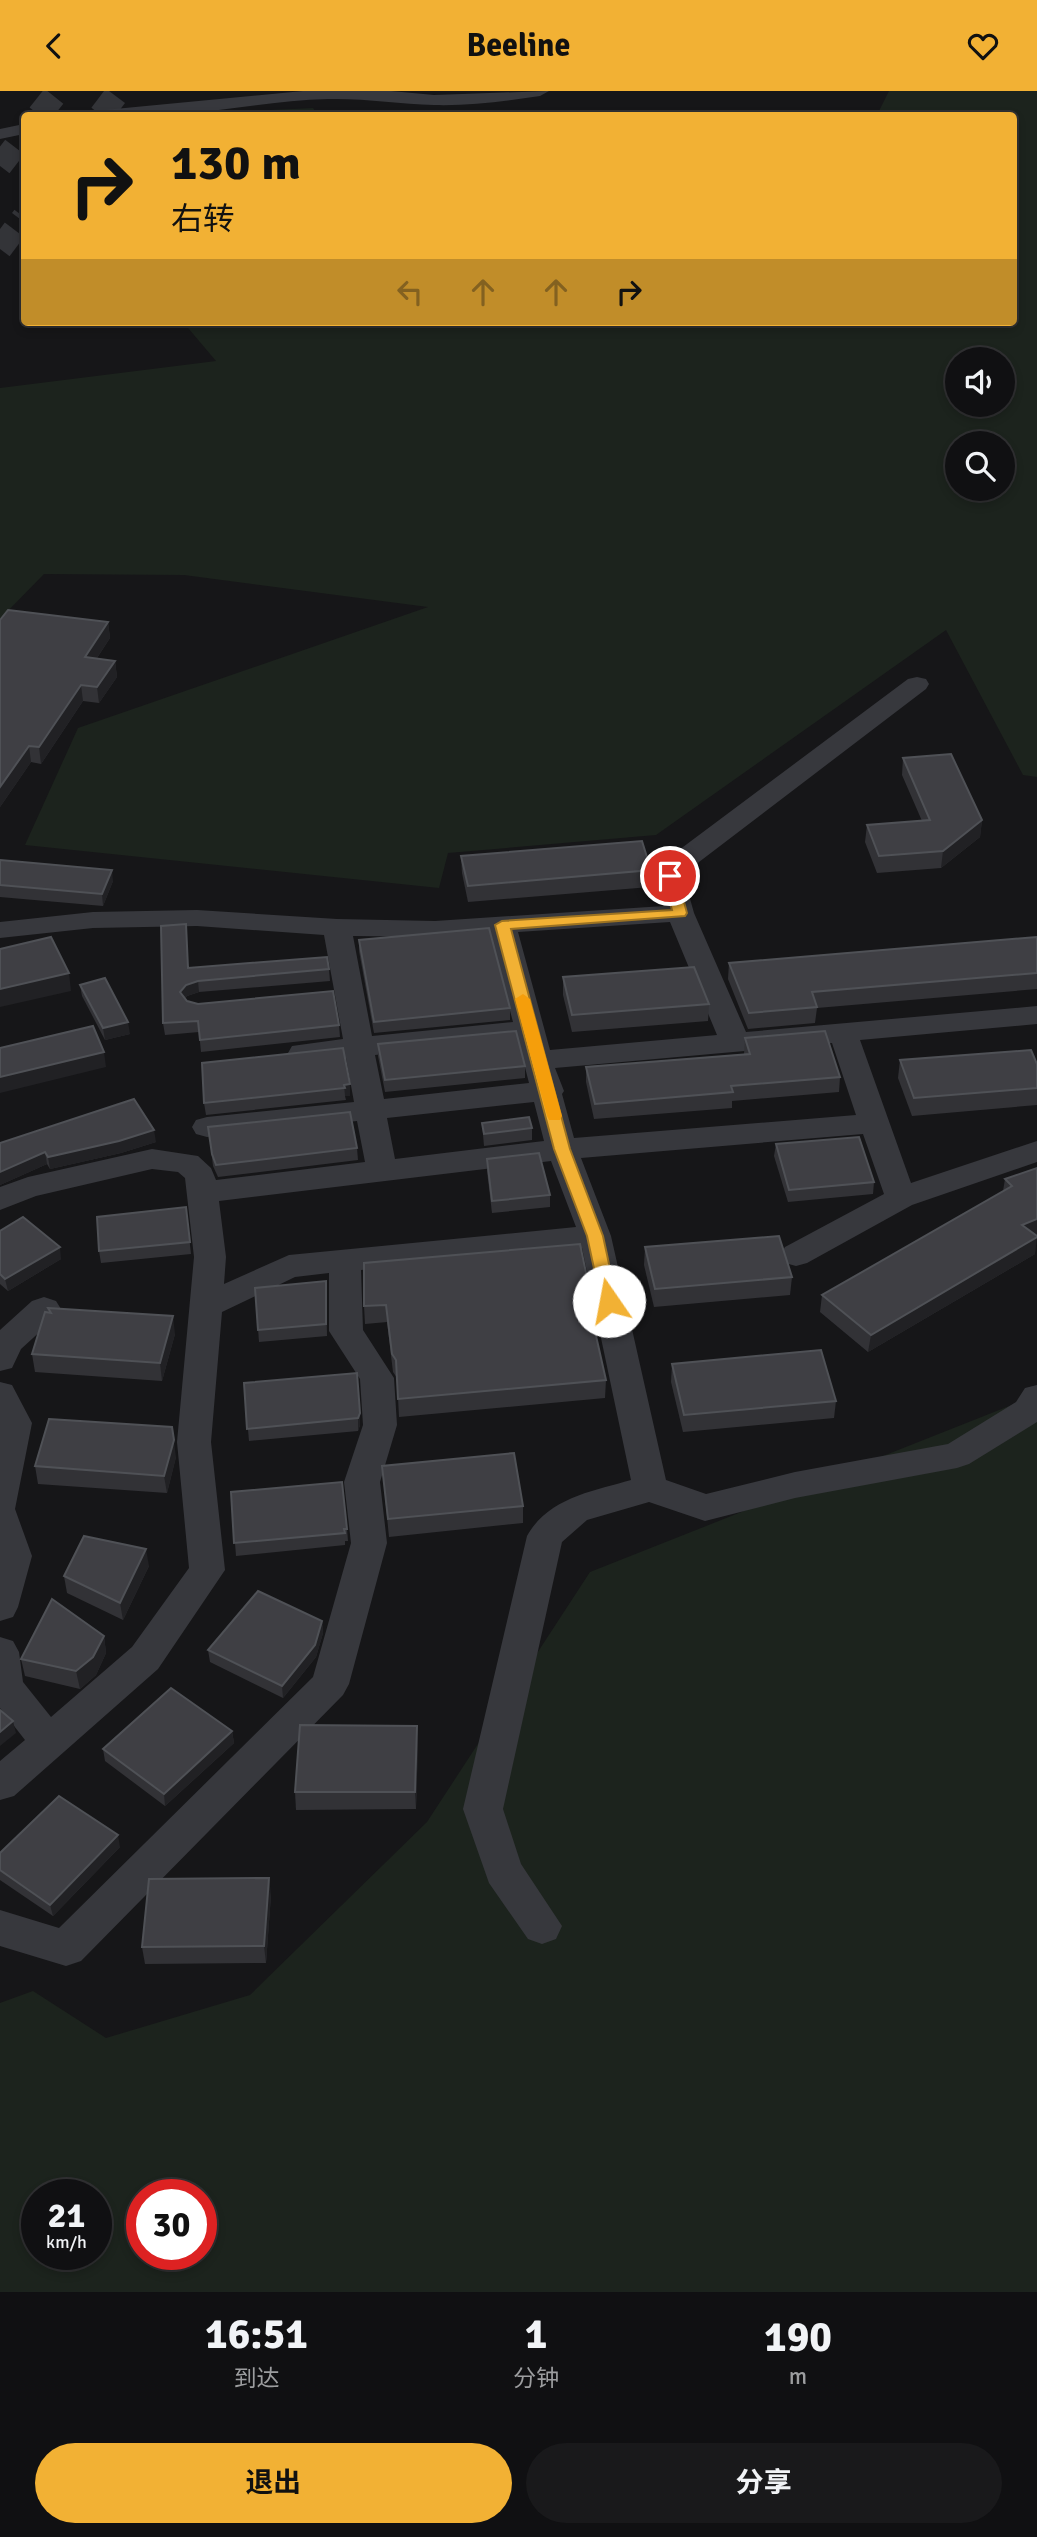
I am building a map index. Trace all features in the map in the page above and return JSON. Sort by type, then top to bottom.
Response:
[{"type":"street","points":[[136,112],[326,94],[366,94],[434,100],[480,99],[540,91]]},
{"type":"street","points":[[0,134],[21,130]]},
{"type":"street","points":[[735,1042],[680,913],[670,876],[689,856],[917,684]]},
{"type":"street","points":[[0,930],[93,921],[197,918],[337,927],[435,929],[680,913]]},
{"type":"street","points":[[502,925],[562,1149],[595,1236],[650,1488]]},
{"type":"street","points":[[337,927],[335,991],[359,1047],[382,1172]]},
{"type":"street","points":[[540,1060],[1037,1015]]},
{"type":"street","points":[[280,1055],[531,1029]]},
{"type":"street","points":[[843,1033],[901,1198]]},
{"type":"street","points":[[207,1127],[548,1091]]},
{"type":"street","points":[[202,1192],[562,1149],[875,1123]]},
{"type":"street","points":[[796,1255],[901,1198],[1037,1151]]},
{"type":"street","points":[[0,1199],[27,1187],[152,1159],[187,1163],[200,1175],[210,1257],[194,1442],[207,1570],[145,1658],[0,1784]]},
{"type":"street","points":[[206,1305],[289,1266],[595,1236]]},
{"type":"street","points":[[0,1928],[66,1948],[330,1684],[369,1543],[362,1482],[380,1425],[377,1378],[346,1331],[345,1261]]},
{"type":"street","points":[[0,1359],[7,1343],[44,1309]]},
{"type":"street","points":[[0,1394],[15,1423],[0,1505]]},
{"type":"street","points":[[542,1926],[503,1871],[483,1809],[545,1536],[575,1510],[650,1488],[705,1508],[795,1485],[957,1455],[1028,1411],[1037,1397]]},
{"type":"street","points":[[0,1514],[14,1556],[0,1607]]},
{"type":"street","points":[[0,1652],[5,1687],[49,1742]]},
{"type":"shaded area","points":[[889,91],[1037,91],[1037,777],[1023,775],[946,630],[656,835],[448,853],[439,888],[25,845],[78,728],[428,607],[184,575],[44,574],[0,619],[0,388],[216,361],[186,326],[1017,326],[1017,112],[878,112]]},
{"type":"shaded area","points":[[313,108],[316,112],[231,112]]},
{"type":"shaded area","points":[[1037,1395],[1037,2292],[0,2292],[0,2003],[33,1991],[106,2038],[250,1995],[427,1822],[590,1572]]},
{"type":"building","points":[[8,610],[108,622],[85,657],[115,661],[97,687],[81,685],[39,747],[29,746],[0,787],[0,620]]},
{"type":"building","points":[[951,754],[982,820],[943,851],[879,856],[867,825],[930,820],[903,758]]},
{"type":"building","points":[[642,841],[651,870],[468,886],[461,856]]},
{"type":"building","points":[[0,860],[112,870],[102,894],[0,885]]},
{"type":"building","points":[[186,924],[188,968],[327,957],[329,969],[198,981],[186,985],[180,992],[187,1001],[198,1004],[333,991],[339,1025],[200,1040],[198,1021],[163,1023],[161,926]]},
{"type":"building","points":[[489,928],[510,1008],[374,1022],[359,940]]},
{"type":"building","points":[[51,937],[69,973],[0,989],[0,949]]},
{"type":"building","points":[[1037,937],[1037,973],[812,992],[817,1007],[749,1013],[729,963]]},
{"type":"building","points":[[694,967],[709,1004],[572,1015],[563,977]]},
{"type":"building","points":[[105,978],[128,1022],[103,1028],[80,985]]},
{"type":"building","points":[[93,1026],[104,1052],[0,1077],[0,1048]]},
{"type":"building","points":[[516,1031],[525,1066],[385,1080],[378,1044]]},
{"type":"building","points":[[825,1031],[840,1077],[731,1086],[733,1092],[595,1104],[586,1067],[750,1054],[745,1038]]},
{"type":"building","points":[[343,1048],[350,1084],[344,1085],[345,1088],[204,1103],[202,1063]]},
{"type":"building","points":[[1031,1050],[1037,1064],[1037,1088],[914,1098],[900,1060]]},
{"type":"building","points":[[134,1099],[154,1130],[48,1157],[45,1152],[0,1172],[0,1143]]},
{"type":"building","points":[[350,1112],[357,1148],[216,1165],[212,1154],[208,1127]]},
{"type":"building","points":[[529,1117],[532,1128],[484,1134],[482,1123]]},
{"type":"building","points":[[859,1137],[874,1182],[789,1190],[776,1144]]},
{"type":"building","points":[[539,1153],[550,1195],[492,1201],[487,1159]]},
{"type":"building","points":[[1037,1168],[1037,1219],[1022,1225],[1037,1237],[871,1335],[822,1295],[1012,1186],[1005,1179]]},
{"type":"building","points":[[186,1207],[190,1242],[99,1251],[97,1217]]},
{"type":"building","points":[[23,1217],[60,1247],[5,1279],[0,1274],[0,1231]]},
{"type":"building","points":[[779,1236],[792,1277],[655,1289],[645,1247]]},
{"type":"building","points":[[580,1244],[589,1287],[585,1287],[606,1380],[398,1399],[396,1360],[392,1354],[386,1305],[364,1306],[364,1263]]},
{"type":"building","points":[[326,1281],[326,1324],[258,1330],[255,1288]]},
{"type":"building","points":[[48,1308],[173,1316],[160,1363],[32,1354],[45,1312],[51,1313]]},
{"type":"building","points":[[821,1350],[836,1401],[684,1415],[672,1364]]},
{"type":"building","points":[[357,1373],[360,1413],[358,1418],[247,1429],[244,1383]]},
{"type":"building","points":[[49,1419],[172,1427],[174,1440],[164,1476],[35,1466]]},
{"type":"building","points":[[514,1453],[523,1506],[388,1519],[382,1466]]},
{"type":"building","points":[[342,1482],[347,1529],[344,1529],[345,1533],[234,1543],[231,1492]]},
{"type":"building","points":[[84,1536],[146,1549],[120,1603],[64,1576]]},
{"type":"building","points":[[258,1591],[322,1621],[315,1645],[282,1686],[208,1650]]},
{"type":"building","points":[[52,1599],[104,1636],[93,1657],[76,1671],[21,1659]]},
{"type":"building","points":[[171,1688],[232,1731],[164,1794],[103,1749]]},
{"type":"building","points":[[0,1710],[13,1721],[0,1732]]},
{"type":"building","points":[[300,1725],[417,1726],[415,1792],[295,1792]]},
{"type":"building","points":[[59,1796],[118,1835],[50,1905],[0,1870],[0,1853]]},
{"type":"building","points":[[269,1878],[264,1946],[142,1947],[149,1879]]},
{"type":"tunnel","points":[[41,112],[58,91]]},
{"type":"tunnel","points":[[103,112],[119,91]]},
{"type":"tunnel","points":[[0,166],[21,139]]},
{"type":"tunnel","points":[[0,249],[21,221]]},
{"type":"slow traffic","points":[[523,999],[554,1116]]},
{"type":"route","points":[[609,1301],[595,1236],[562,1149],[502,925],[680,913],[670,876]]}]
